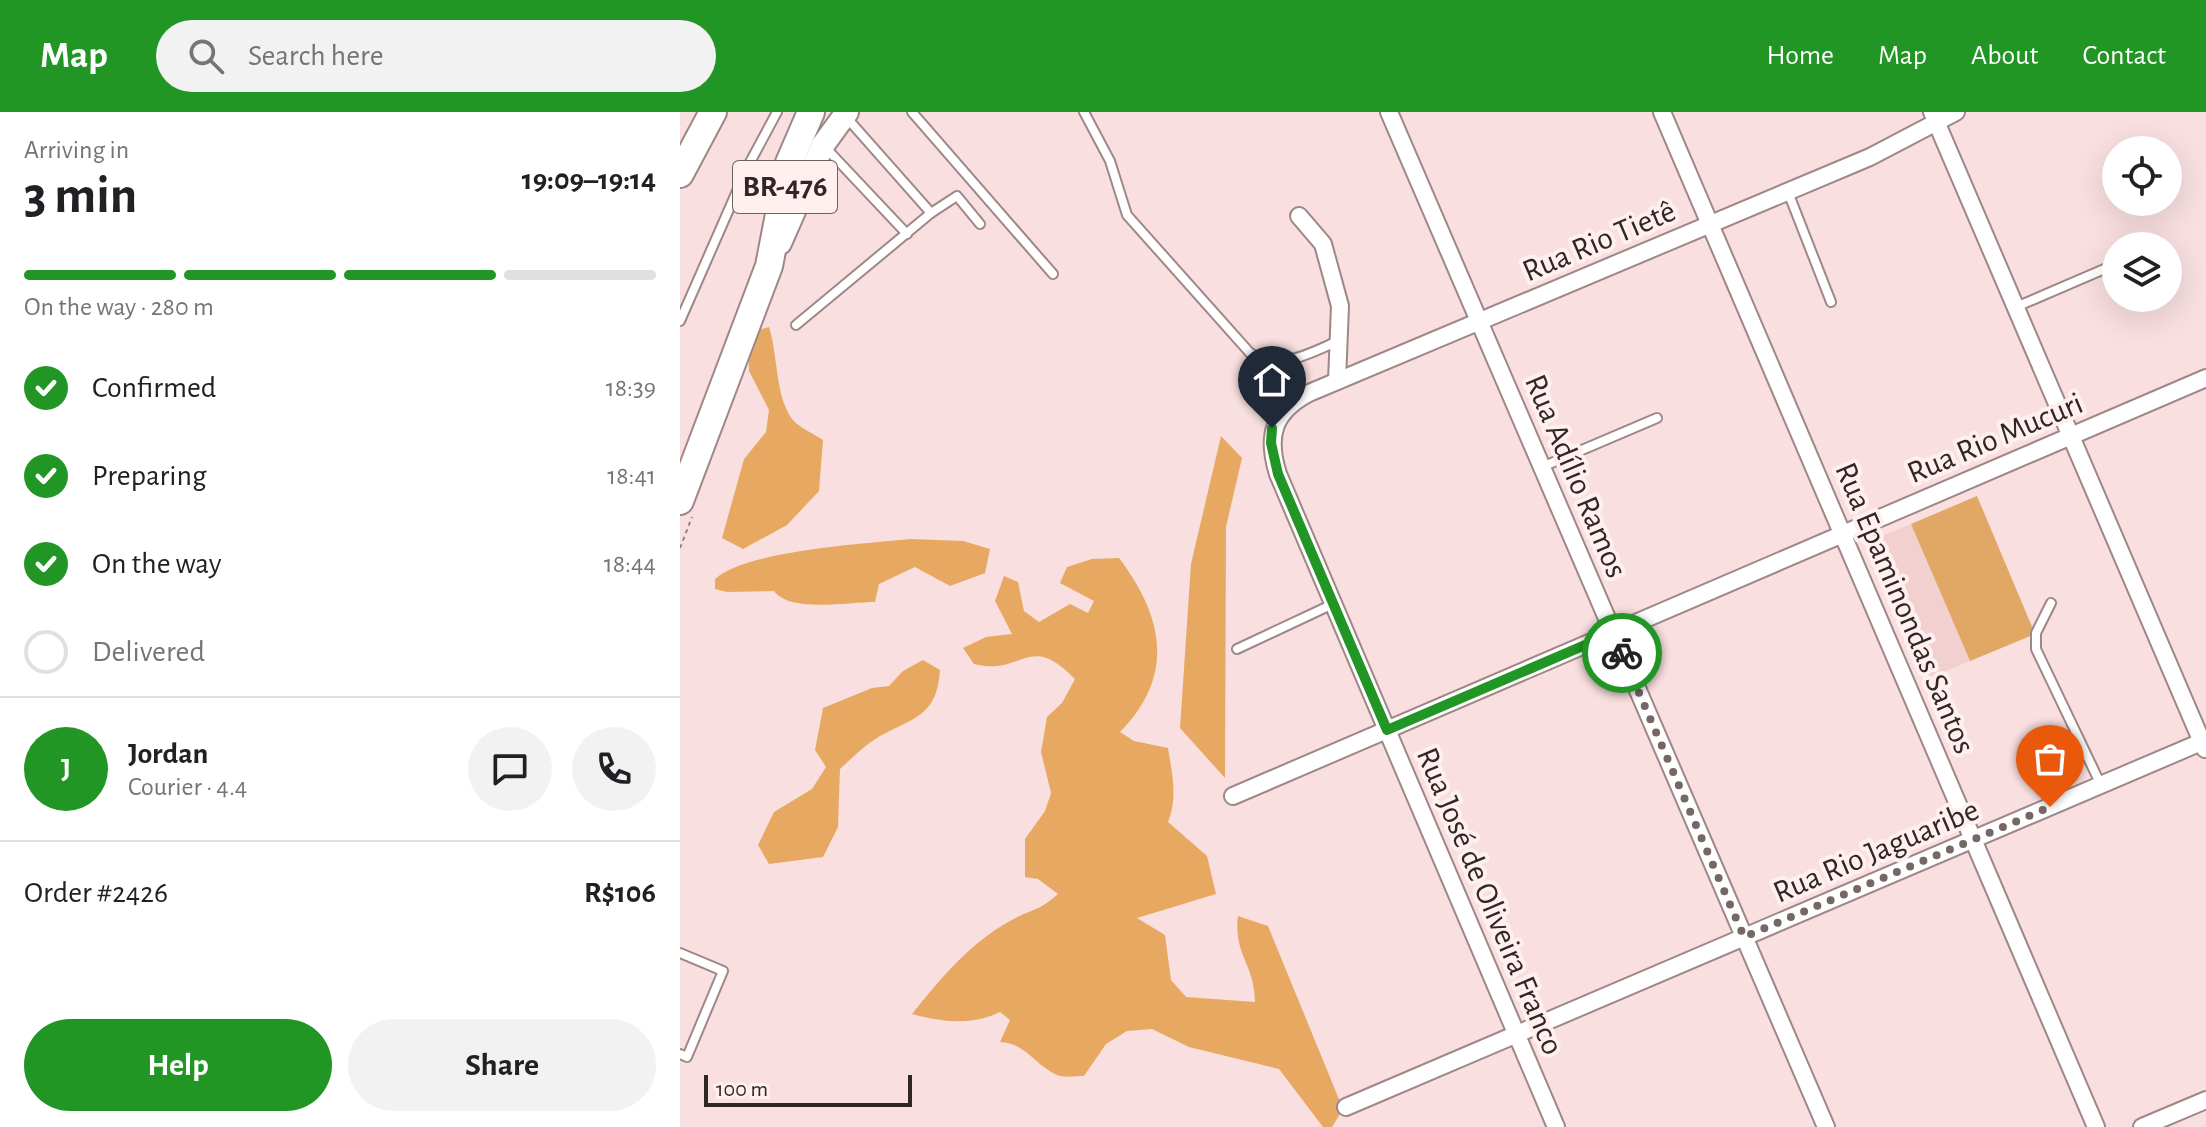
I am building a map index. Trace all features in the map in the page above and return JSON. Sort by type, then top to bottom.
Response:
[{"type":"highway","name":"BR-476","points":[[680,174],[713,112]]},
{"type":"highway","name":"BR-476","points":[[680,501],[769,266],[789,163],[811,112]]},
{"type":"main road","points":[[769,266],[823,145],[846,114]]},
{"type":"street","name":"Rua Adílio Ramos","points":[[1389,112],[1826,1127]]},
{"type":"street","name":"Rua Epaminondas Santos","points":[[1662,112],[2096,1127]]},
{"type":"street","name":"Rua Rio Tietê","points":[[1272,428],[1278,415],[1296,399],[1870,157],[1934,116],[1956,112]]},
{"type":"street","points":[[1934,116],[2205,744]]},
{"type":"street","points":[[1299,216],[1323,244],[1340,306],[1337,381]]},
{"type":"street","name":"Rua Rio Mucuri","points":[[1233,796],[2206,378]]},
{"type":"street","name":"Rua José de Oliveira Franco","points":[[1272,428],[1271,443],[1278,474],[1556,1127]]},
{"type":"street","name":"Rua Rio Jaguaribe","points":[[1346,1107],[1973,839],[2205,744]]},
{"type":"street","points":[[2142,1127],[2206,1100]]},
{"type":"lane","points":[[680,321],[748,166],[777,112]]},
{"type":"lane","points":[[912,112],[1053,274]]},
{"type":"lane","points":[[1084,112],[1110,161],[1127,215],[1250,353],[1265,362],[1290,361],[1339,341]]},
{"type":"lane","points":[[846,114],[931,213]]},
{"type":"lane","points":[[823,145],[907,234]]},
{"type":"lane","points":[[1787,192],[1831,302]]},
{"type":"lane","points":[[796,325],[931,213],[957,196],[980,224]]},
{"type":"lane","points":[[2016,307],[2102,270]]},
{"type":"lane","points":[[1542,467],[1657,418]]},
{"type":"lane","points":[[2051,603],[2036,633],[2036,649],[2101,785]]},
{"type":"lane","points":[[1237,649],[1334,604]]},
{"type":"lane","points":[[680,953],[723,971],[687,1057],[680,1054]]},
{"type":"shaded area","points":[[769,327],[786,409],[802,428],[823,440],[819,491],[787,525],[743,549],[722,538],[744,459],[766,432],[769,410],[749,371],[748,333]]},
{"type":"shaded area","points":[[1221,436],[1242,458],[1226,527],[1225,778],[1180,728],[1191,564]]},
{"type":"shaded area","points":[[1977,496],[2035,634],[1970,661],[1911,524]]},
{"type":"shaded area","points":[[1911,524],[1970,661],[1929,678],[1869,541]]},
{"type":"shaded area","points":[[910,539],[963,541],[990,549],[985,573],[950,586],[915,567],[879,584],[875,602],[806,604],[782,598],[774,591],[727,592],[715,589],[715,579],[753,561],[808,550]]},
{"type":"shaded area","points":[[1119,558],[1146,602],[1157,645],[1156,667],[1150,689],[1138,711],[1120,732],[1134,741],[1168,748],[1173,795],[1168,822],[1207,856],[1216,894],[1137,918],[1165,935],[1171,980],[1186,997],[1255,1002],[1252,978],[1239,940],[1238,916],[1268,926],[1343,1109],[1332,1127],[1323,1127],[1279,1069],[1189,1047],[1152,1029],[1127,1031],[1106,1044],[1084,1076],[1063,1076],[1049,1071],[1017,1046],[1000,1042],[1010,1020],[1000,1012],[978,1019],[956,1021],[912,1014],[945,975],[982,940],[1058,894],[1038,879],[1025,877],[1025,839],[1045,811],[1051,793],[1041,752],[1047,717],[1062,703],[1075,679],[1046,658],[1035,656],[1004,665],[974,664],[963,648],[986,637],[1012,634],[995,601],[1004,576],[1018,582],[1024,611],[1039,622],[1070,604],[1088,613],[1094,601],[1060,583],[1067,567],[1092,559]]},
{"type":"shaded area","points":[[923,660],[940,670],[934,697],[922,713],[875,740],[840,769],[838,827],[823,857],[769,864],[758,845],[774,812],[812,789],[826,767],[815,750],[823,708],[872,688],[889,686],[903,671]]},
{"type":"way so far","points":[[1622,653],[1744,937],[2050,807]]},
{"type":"route","points":[[1272,428],[1271,443],[1278,474],[1387,730],[1613,633],[1622,653]]}]
